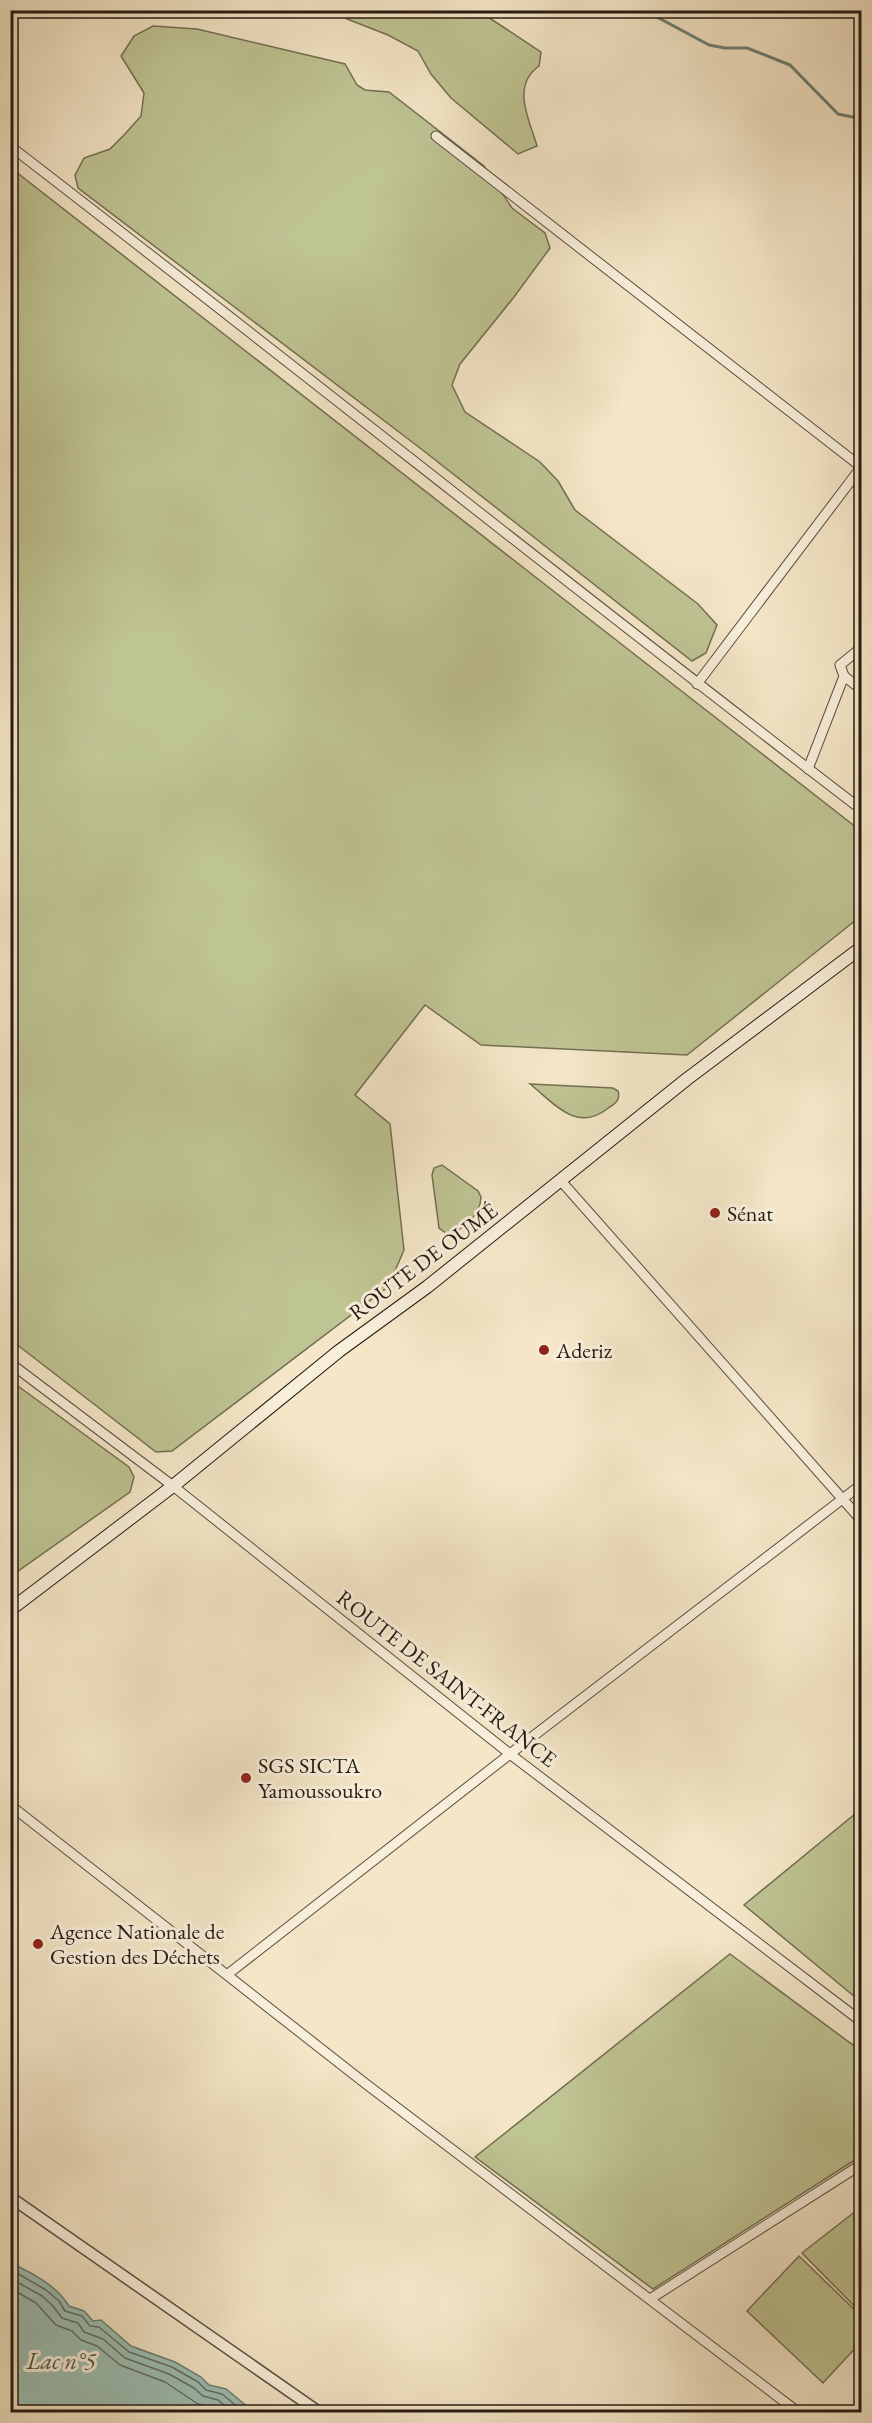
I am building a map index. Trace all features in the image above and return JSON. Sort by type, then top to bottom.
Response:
[{"type":"main road","name":"ROUTE DE OUMÉ","points":[[10,1610],[173,1486],[339,1351],[427,1287],[687,1079],[861,947]]},
{"type":"street","points":[[436,136],[861,466],[697,684]]},
{"type":"street","points":[[10,146],[861,810]]},
{"type":"street","points":[[861,646],[840,665],[844,676],[861,690]]},
{"type":"street","points":[[808,769],[844,676]]},
{"type":"street","points":[[561,1181],[861,1521]]},
{"type":"street","name":"ROUTE DE SAINT-FRANCE","points":[[10,1363],[173,1486],[510,1754],[861,2022]]},
{"type":"street","points":[[228,1974],[861,1484]]},
{"type":"street","points":[[10,1804],[366,2084],[798,2412]]},
{"type":"street","points":[[650,2299],[861,2164]]},
{"type":"street","points":[[10,2197],[319,2412]]},
{"type":"green space","points":[[347,11],[479,11],[541,52],[539,66],[526,83],[524,93],[524,103],[537,146],[518,154],[451,98],[431,74],[418,51],[388,35],[347,19]]},
{"type":"green space","points":[[153,26],[197,29],[345,64],[357,85],[365,90],[389,92],[484,166],[512,208],[545,233],[550,248],[460,364],[452,385],[465,412],[540,462],[558,481],[575,510],[698,604],[717,625],[706,653],[692,661],[420,448],[78,188],[75,175],[84,158],[110,149],[141,116],[144,93],[121,56],[134,36]]},
{"type":"green space","points":[[11,168],[861,831],[861,916],[687,1055],[481,1045],[425,1005],[355,1095],[390,1124],[404,1250],[388,1287],[172,1451],[156,1452],[11,1340]]},
{"type":"green space","points":[[530,1084],[613,1088],[618,1091],[619,1097],[614,1104],[596,1116],[575,1117],[557,1107]]},
{"type":"green space","points":[[442,1165],[478,1191],[481,1197],[478,1210],[470,1221],[447,1234],[439,1228],[432,1175],[434,1168]]},
{"type":"green space","points":[[11,1381],[129,1467],[134,1477],[130,1492],[11,1576]]},
{"type":"green space","points":[[861,1809],[861,2002],[744,1905]]},
{"type":"green space","points":[[730,1954],[861,2051],[861,2156],[653,2289],[475,2157]]},
{"type":"green space","points":[[861,2207],[861,2313],[802,2253]]},
{"type":"green space","points":[[799,2256],[861,2316],[861,2342],[823,2383],[747,2311]]},
{"type":"water","name":"Lac n°5","points":[[11,2263],[35,2275],[50,2286],[69,2306],[84,2311],[93,2321],[101,2320],[131,2346],[175,2362],[201,2377],[209,2385],[226,2389],[254,2412],[11,2412]]},
{"type":"waterway","points":[[644,10],[709,45],[747,48],[790,65],[838,114],[862,119]]},
{"type":"place","name":"Sénat","points":[[715,1213]]},
{"type":"place","name":"Aderiz","points":[[544,1350]]},
{"type":"place","name":"SGS SICTA Yamoussoukro","points":[[246,1778]]},
{"type":"place","name":"Agence Nationale de Gestion des Déchets","points":[[38,1944]]}]
